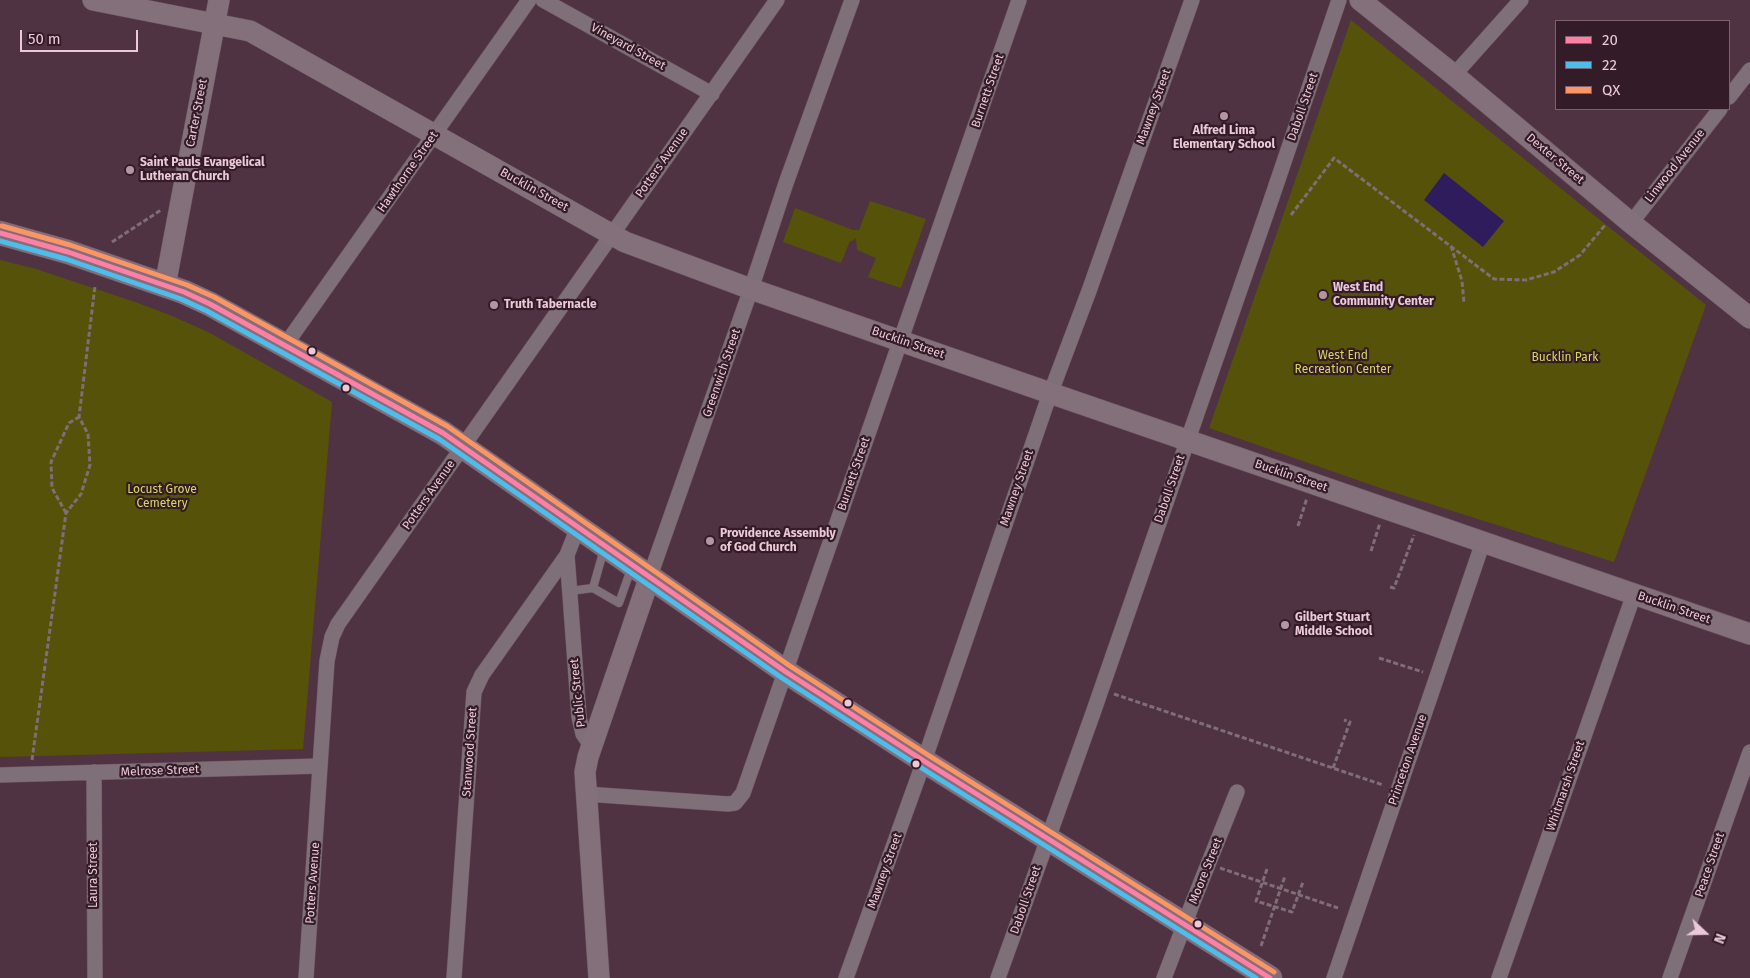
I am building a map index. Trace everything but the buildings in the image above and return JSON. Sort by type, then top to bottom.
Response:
[{"type":"main road","points":[[0,233],[68,252],[210,304],[286,344],[444,433],[786,672],[1047,839],[1270,978]]},
{"type":"street","name":"Bucklin Street","points":[[93,0],[242,29],[257,35],[625,242],[1050,393],[1750,634]]},
{"type":"street","name":"Carter Street","points":[[165,286],[219,0]]},
{"type":"street","name":"Hawthorne Street","points":[[286,344],[529,0]]},
{"type":"street","name":"Vineyard Street","points":[[544,0],[712,94]]},
{"type":"street","name":"Potters Avenue","points":[[306,978],[327,661],[332,637],[338,624],[777,0]]},
{"type":"street","name":"Greenwich Street","points":[[592,747],[628,609],[751,288],[786,183],[852,0]]},
{"type":"street","name":"Burnett Street","points":[[586,794],[735,804],[743,793],[1019,0]]},
{"type":"street","name":"Mawney Street","points":[[846,978],[924,761],[1050,393],[1089,290],[1192,0]]},
{"type":"street","name":"Daboll Street","points":[[998,978],[1092,716],[1339,0]]},
{"type":"street","name":"Dexter Street","points":[[1360,0],[1454,75],[1631,223],[1750,318]]},
{"type":"street","points":[[1454,75],[1521,0]]},
{"type":"street","points":[[1730,96],[1750,70]]},
{"type":"street","name":"Linwood Avenue","points":[[1631,223],[1719,110]]},
{"type":"street","name":"Public Street","points":[[578,527],[567,555],[579,717],[583,734],[592,747]]},
{"type":"street","name":"Princeton Avenue","points":[[1334,978],[1483,542]]},
{"type":"street","name":"Stanwood Street","points":[[454,978],[474,692],[482,675],[567,555]]},
{"type":"street","name":"Whitmarsh Street","points":[[1499,978],[1634,594]]},
{"type":"street","points":[[592,747],[585,767],[599,978]]},
{"type":"street","name":"Peace Street","points":[[1670,978],[1750,752]]},
{"type":"street","name":"Melrose Street","points":[[0,775],[320,766]]},
{"type":"street","name":"Laura Street","points":[[94,772],[95,978]]},
{"type":"street","name":"Moore Street","points":[[1164,978],[1237,792]]},
{"type":"lane","points":[[593,588],[605,545]]},
{"type":"lane","points":[[570,591],[593,588],[628,609]]},
{"type":"path","points":[[1291,215],[1334,158],[1494,279],[1526,280],[1554,272],[1580,255],[1606,223]]},
{"type":"path","points":[[112,242],[165,207]]},
{"type":"path","points":[[1451,245],[1462,281],[1464,303]]},
{"type":"path","points":[[32,774],[32,756],[66,512],[81,494],[90,465],[88,434],[79,417],[95,286]]},
{"type":"path","points":[[66,512],[52,488],[51,462],[68,423],[79,417]]},
{"type":"path","points":[[1298,526],[1308,495]]},
{"type":"path","points":[[1370,551],[1382,520]]},
{"type":"path","points":[[1390,587],[1394,588],[1415,532]]},
{"type":"path","points":[[1379,658],[1424,673]]},
{"type":"path","points":[[1110,693],[1383,785]]},
{"type":"path","points":[[1333,768],[1350,722],[1344,720]]},
{"type":"path","points":[[1208,864],[1338,908]]},
{"type":"path","points":[[1267,869],[1256,901],[1292,912],[1303,882]]},
{"type":"path","points":[[1261,946],[1285,876]]},
{"type":"green space","name":"Bucklin Park","points":[[1351,20],[1706,305],[1614,562],[1380,488],[1209,428]]},
{"type":"green space","points":[[870,201],[926,219],[901,288],[868,277],[876,258],[857,250],[856,238],[850,241],[841,263],[783,242],[795,208],[853,230],[859,230]]},
{"type":"green space","name":"Locust Grove Cemetery","points":[[0,260],[36,269],[172,316],[210,333],[332,402],[303,749],[0,757]]},
{"type":"shaded area","points":[[1444,173],[1504,221],[1483,247],[1424,200]]},
{"type":"transit line","name":"QX","points":[[2,226],[70,245],[187,285],[214,297],[447,426],[790,666],[1274,972]]},
{"type":"transit line","name":"20","points":[[0,233],[68,252],[184,292],[210,304],[443,433],[786,672],[1270,978]]},
{"type":"transit line","name":"22","points":[[0,241],[66,259],[181,299],[207,311],[439,439],[782,678],[1256,978]]},
{"type":"place","name":"Alfred Lima Elementary School","points":[[1224,116]]},
{"type":"place","name":"Saint Pauls Evangelical Lutheran Church","points":[[130,170]]},
{"type":"place","name":"West End Community Center","points":[[1323,295]]},
{"type":"place","name":"Truth Tabernacle","points":[[494,305]]},
{"type":"place","name":"Providence Assembly of God Church","points":[[710,541]]},
{"type":"place","name":"Gilbert Stuart Middle School","points":[[1285,625]]},
{"type":"park label","name":"West End Recreation Center","points":[[1343,363]]}]
